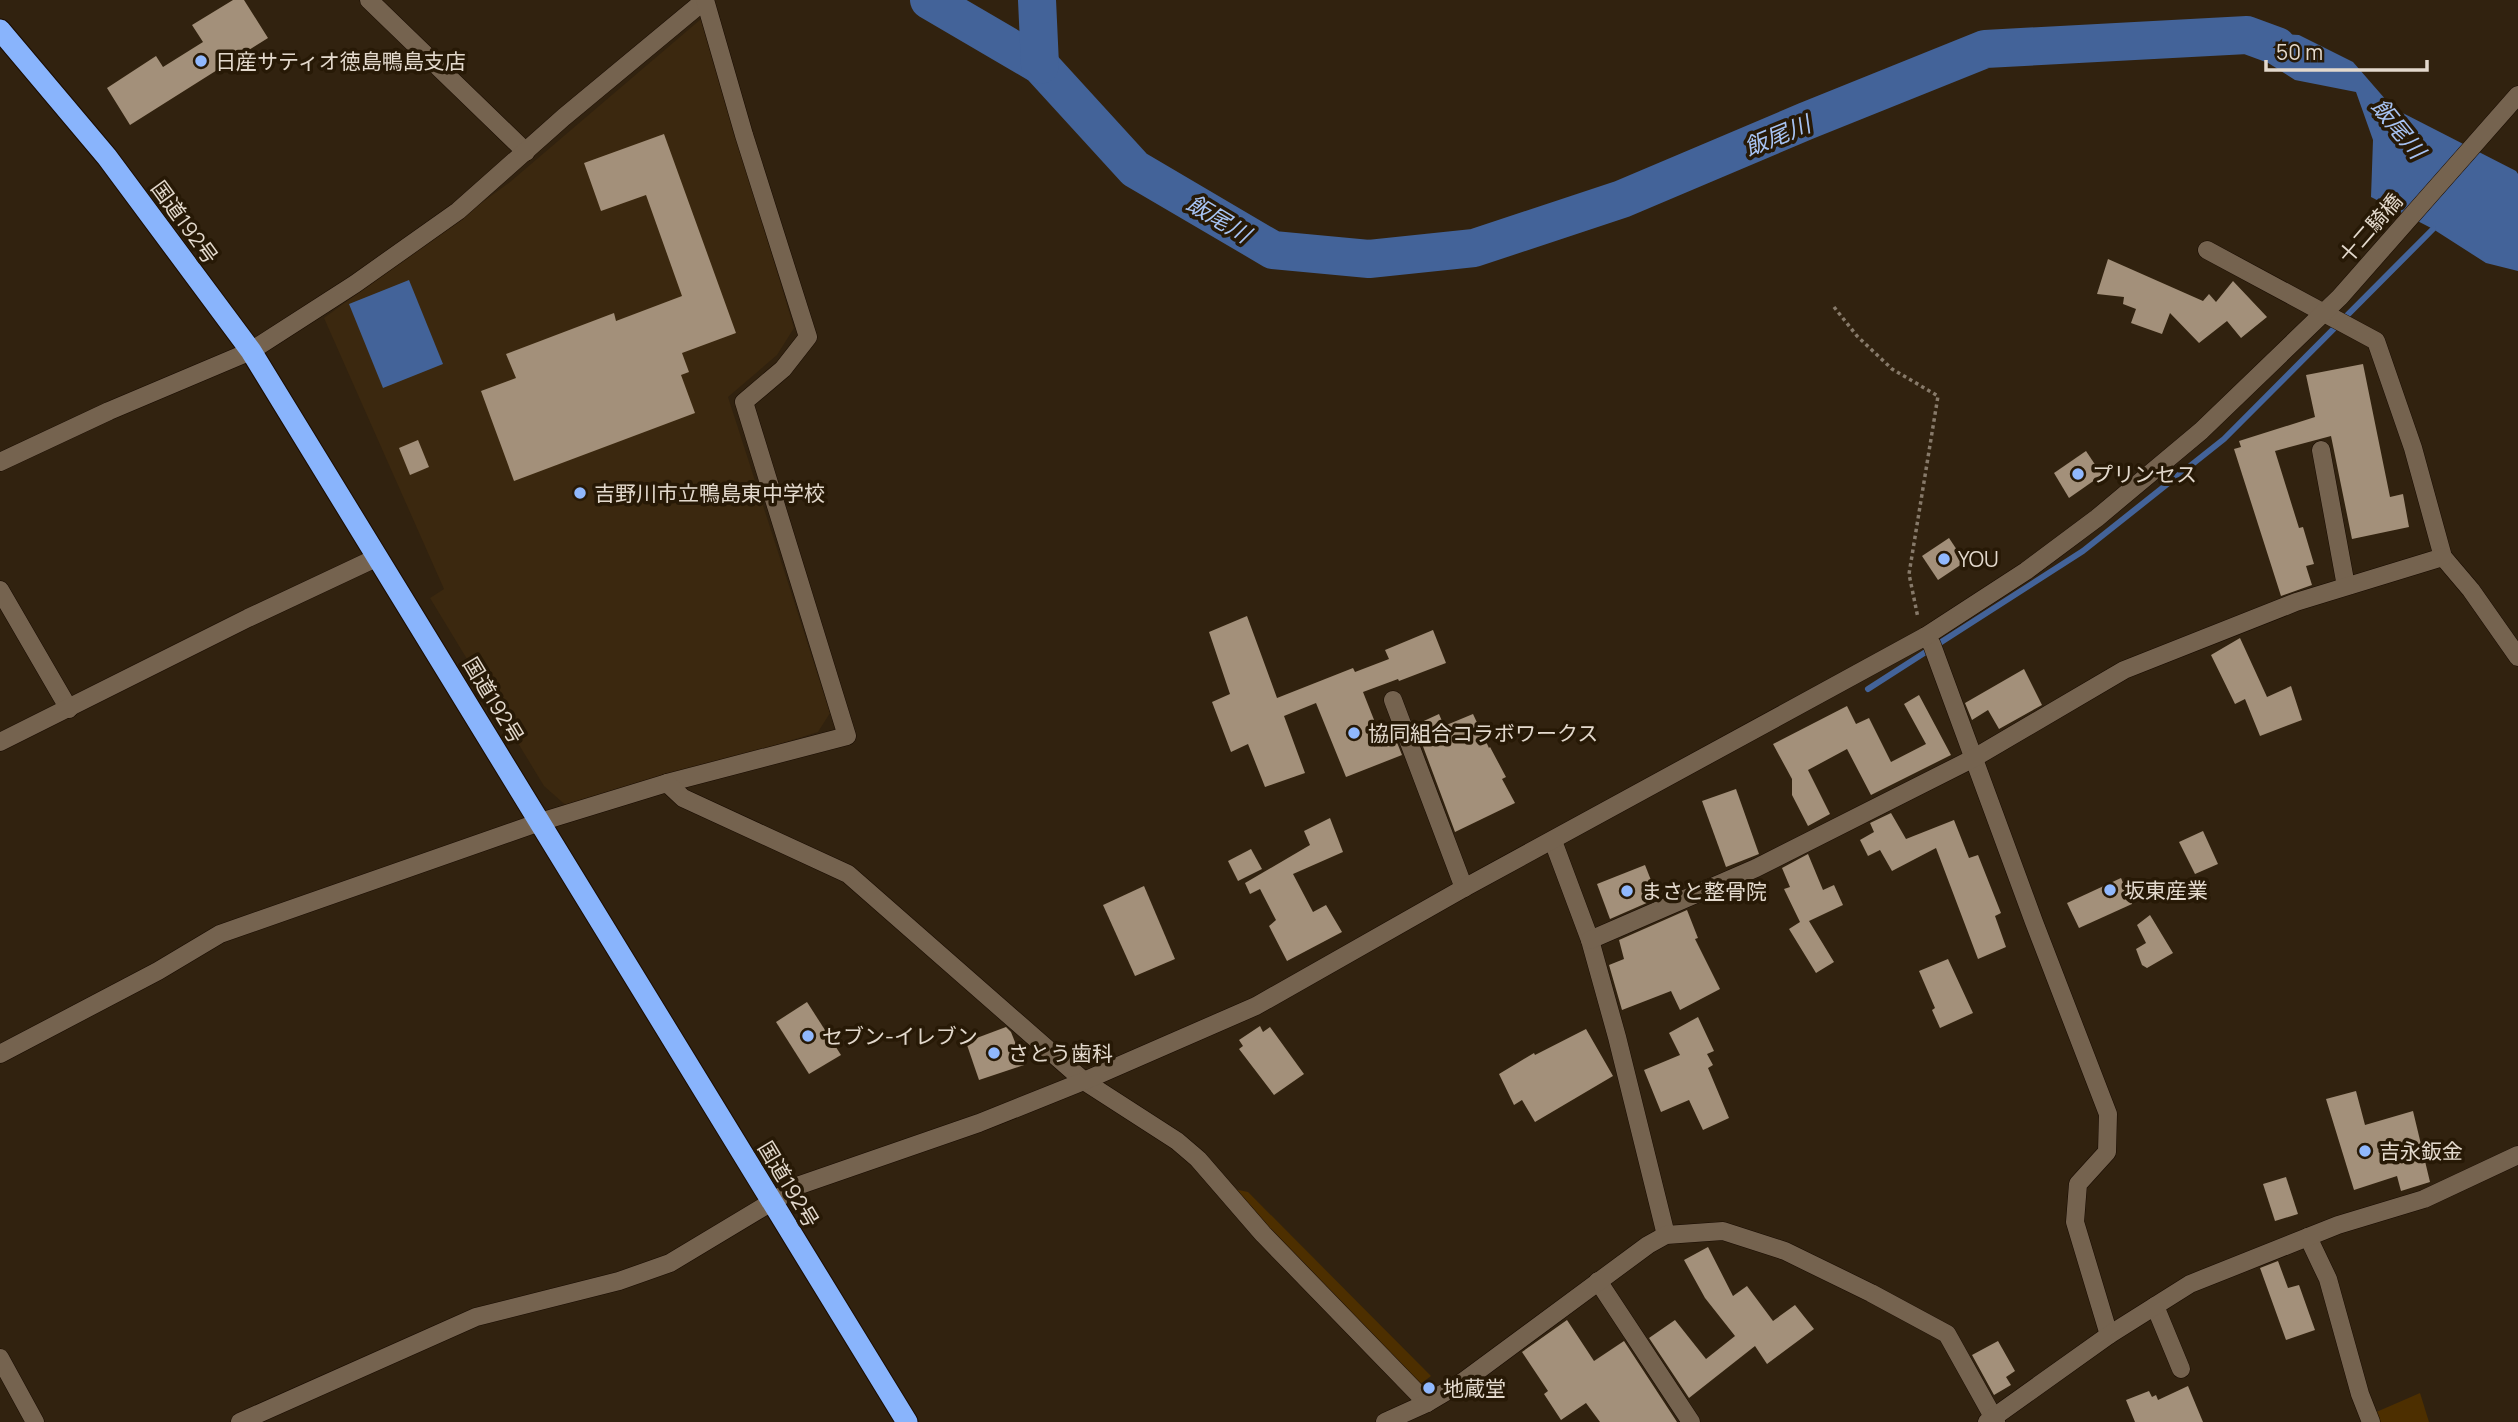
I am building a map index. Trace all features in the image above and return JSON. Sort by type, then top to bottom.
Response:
[{"type":"highway","name":"国道192号","points":[[0,30],[107,157],[251,352],[907,1422]]},
{"type":"street","points":[[369,0],[526,152]]},
{"type":"street","points":[[0,462],[109,411],[251,352],[355,284],[458,211],[564,117],[705,0],[744,135],[808,337],[783,369],[744,402],[847,736],[667,783],[540,822],[220,934],[158,971],[0,1054]]},
{"type":"street","name":"十二騎橋","points":[[240,1422],[476,1317],[619,1281],[670,1263],[800,1185],[979,1123],[1084,1081],[1256,1006],[1464,888],[1931,644],[2097,518],[2335,320],[2340,296],[2518,95]]},
{"type":"street","points":[[2207,250],[2376,341],[2413,448],[2443,556],[2471,590],[2518,657]]},
{"type":"street","points":[[2321,450],[2346,586]]},
{"type":"street","points":[[1591,940],[1756,868],[1974,758],[2124,670],[2296,602],[2443,556]]},
{"type":"street","points":[[0,743],[248,618],[378,557]]},
{"type":"street","points":[[0,590],[69,709]]},
{"type":"street","points":[[1931,644],[2108,1114],[2107,1152],[2078,1184],[2075,1222],[2109,1335]]},
{"type":"street","points":[[1392,699],[1464,888]]},
{"type":"street","points":[[667,783],[683,798],[848,874],[1084,1081],[1177,1141],[1198,1159],[1263,1234],[1427,1403]]},
{"type":"street","points":[[1553,841],[1591,940],[1666,1235]]},
{"type":"street","points":[[1396,1420],[1464,1381],[1648,1245],[1666,1235],[1723,1231],[1786,1251],[1947,1334],[1992,1420],[2109,1335],[2190,1284],[2308,1237],[2424,1199],[2518,1155]]},
{"type":"street","points":[[2308,1237],[2328,1279],[2360,1394],[2371,1422]]},
{"type":"street","points":[[1598,1281],[1691,1422]]},
{"type":"street","points":[[2155,1306],[2181,1369]]},
{"type":"street","points":[[0,1358],[35,1422]]},
{"type":"path","points":[[1834,307],[1857,336],[1892,369],[1938,396],[1909,574],[1916,615],[1931,644]]},
{"type":"shaded area","name":"吉野川市立鴨島東中学校","points":[[701,19],[794,328],[777,355],[728,397],[830,713],[818,732],[570,809],[544,786],[430,598],[444,589],[324,318],[510,182]]},
{"type":"shaded area","points":[[1234,1189],[1248,1192],[1431,1376],[1419,1385]]},
{"type":"shaded area","points":[[2420,1393],[2429,1422],[2378,1422],[2374,1413]]},
{"type":"water","points":[[2216,30],[2299,35],[2353,62],[2393,108],[2516,171],[2518,271],[2486,263],[2433,229],[2371,197],[2373,140],[2356,92],[2295,80]]},
{"type":"water","points":[[409,280],[443,364],[383,388],[349,304]]},
{"type":"building","name":"日産サティオ徳島鴨島支店","points":[[233,0],[244,0],[268,38],[130,125],[107,88],[156,56],[163,67],[203,42],[192,25]]},
{"type":"building","points":[[664,134],[736,333],[682,353],[689,372],[681,375],[695,413],[514,481],[481,391],[516,378],[506,354],[614,313],[616,321],[682,296],[646,195],[601,211],[584,163]]},
{"type":"building","points":[[2108,259],[2203,301],[2209,294],[2216,302],[2233,281],[2267,317],[2241,338],[2227,321],[2199,343],[2170,313],[2162,334],[2131,323],[2136,309],[2123,304],[2124,297],[2097,294]]},
{"type":"building","points":[[2363,364],[2390,497],[2403,494],[2409,527],[2352,539],[2331,436],[2275,451],[2299,528],[2303,527],[2314,564],[2306,566],[2312,585],[2281,596],[2234,449],[2241,447],[2239,441],[2315,417],[2306,375]]},
{"type":"building","points":[[418,440],[429,467],[410,475],[399,448]]},
{"type":"building","name":"プリンセス","points":[[2086,451],[2102,475],[2069,498],[2054,473]]},
{"type":"building","name":"YOU","points":[[1949,538],[1965,562],[1938,580],[1922,556]]},
{"type":"building","points":[[1247,616],[1277,698],[1353,668],[1355,672],[1389,659],[1385,650],[1433,630],[1446,663],[1363,692],[1382,740],[1394,735],[1402,755],[1346,777],[1316,703],[1284,716],[1305,773],[1265,787],[1248,744],[1231,752],[1212,702],[1230,694],[1209,632]]},
{"type":"building","points":[[2240,638],[2267,697],[2291,686],[2302,720],[2260,736],[2245,699],[2235,704],[2211,655]]},
{"type":"building","points":[[2024,669],[2042,705],[1999,729],[1988,710],[1972,720],[1965,703]]},
{"type":"building","points":[[1919,695],[1951,755],[1871,795],[1847,749],[1808,770],[1830,814],[1808,826],[1792,795],[1792,779],[1773,744],[1847,706],[1856,724],[1869,718],[1891,762],[1926,744],[1904,704]]},
{"type":"building","points":[[1439,714],[1444,726],[1473,714],[1506,777],[1502,779],[1515,803],[1455,832],[1415,725]]},
{"type":"building","points":[[1736,789],[1759,854],[1726,867],[1702,801]]},
{"type":"building","points":[[1891,813],[1906,839],[1954,820],[1969,858],[1978,855],[2001,913],[1995,916],[2006,947],[1978,959],[1936,848],[1892,871],[1880,850],[1868,856],[1860,840],[1874,832],[1870,823]]},
{"type":"building","points":[[1330,818],[1343,852],[1293,874],[1313,912],[1326,905],[1342,932],[1287,961],[1269,926],[1276,920],[1260,889],[1250,894],[1245,883],[1310,845],[1304,831]]},
{"type":"building","points":[[2203,831],[2218,864],[2195,874],[2179,842]]},
{"type":"building","points":[[1251,849],[1262,869],[1238,881],[1228,861]]},
{"type":"building","points":[[1808,854],[1823,890],[1834,885],[1843,905],[1809,921],[1834,962],[1816,973],[1789,929],[1800,922],[1784,889],[1790,887],[1782,868]]},
{"type":"building","name":"まさと整骨院","points":[[1645,865],[1658,898],[1610,919],[1597,884]]},
{"type":"building","name":"坂東産業","points":[[2121,878],[2132,904],[2079,928],[2067,903]]},
{"type":"building","points":[[1144,886],[1175,959],[1135,976],[1103,905]]},
{"type":"building","points":[[1687,910],[1698,938],[1695,939],[1720,989],[1680,1010],[1671,991],[1622,1010],[1609,965],[1624,959],[1619,940]]},
{"type":"building","points":[[2150,915],[2173,953],[2147,968],[2142,965],[2136,949],[2146,943],[2137,925]]},
{"type":"building","points":[[1948,959],[1973,1013],[1940,1028],[1932,1010],[1935,1008],[1919,971]]},
{"type":"building","points":[[807,1002],[841,1055],[809,1074],[776,1022]]},
{"type":"building","points":[[1698,1017],[1714,1051],[1707,1054],[1713,1065],[1708,1068],[1729,1118],[1703,1130],[1689,1100],[1661,1112],[1644,1070],[1680,1055],[1669,1033]]},
{"type":"building","points":[[1260,1026],[1263,1032],[1270,1027],[1304,1074],[1274,1095],[1239,1049],[1243,1046],[1239,1040]]},
{"type":"building","name":"さとう歯科","points":[[1006,1027],[1011,1032],[1024,1065],[979,1080],[966,1042]]},
{"type":"building","points":[[1586,1029],[1613,1076],[1535,1122],[1522,1100],[1514,1105],[1499,1074],[1534,1053],[1535,1055]]},
{"type":"building","points":[[2356,1091],[2365,1125],[2413,1111],[2430,1182],[2401,1191],[2397,1176],[2354,1190],[2326,1099]]},
{"type":"building","points":[[2286,1177],[2298,1214],[2275,1221],[2263,1184]]},
{"type":"building","points":[[1708,1247],[1733,1296],[1747,1286],[1773,1321],[1795,1305],[1814,1329],[1767,1364],[1755,1346],[1689,1398],[1649,1338],[1675,1320],[1706,1359],[1735,1336],[1705,1298],[1684,1260]]},
{"type":"building","points":[[2278,1261],[2288,1288],[2299,1285],[2315,1330],[2286,1340],[2260,1268]]},
{"type":"building","points":[[1567,1320],[1594,1361],[1624,1341],[1677,1422],[1600,1422],[1586,1403],[1561,1420],[1544,1394],[1548,1391],[1522,1352]]},
{"type":"building","points":[[1998,1341],[2015,1371],[2006,1377],[2011,1385],[1994,1395],[1972,1355]]},
{"type":"building","points":[[2188,1386],[2203,1422],[2135,1422],[2126,1400],[2149,1391],[2152,1397],[2156,1395],[2158,1400]]},
{"type":"waterway","name":"飯尾川","points":[[929,0],[1040,65],[1135,169],[1273,250],[1369,259],[1474,248],[1622,199],[1985,49],[2247,35],[2277,46]]},
{"type":"waterway","name":"飯尾川","points":[[1037,0],[1040,65]]},
{"type":"waterway","points":[[1868,689],[2083,551],[2224,439],[2433,229]]},
{"type":"place","name":"日産サティオ徳島鴨島支店","points":[[201,61]]},
{"type":"place","name":"プリンセス","points":[[2078,474]]},
{"type":"place","name":"吉野川市立鴨島東中学校","points":[[580,493]]},
{"type":"place","name":"YOU","points":[[1944,559]]},
{"type":"place","name":"協同組合コラボワークス","points":[[1354,733]]},
{"type":"place","name":"坂東産業","points":[[2110,890]]},
{"type":"place","name":"まさと整骨院","points":[[1627,891]]},
{"type":"place","name":"セブン-イレブン","points":[[808,1036]]},
{"type":"place","name":"さとう歯科","points":[[994,1053]]},
{"type":"place","name":"吉永鈑金","points":[[2365,1151]]},
{"type":"place","name":"地蔵堂","points":[[1429,1388]]}]
